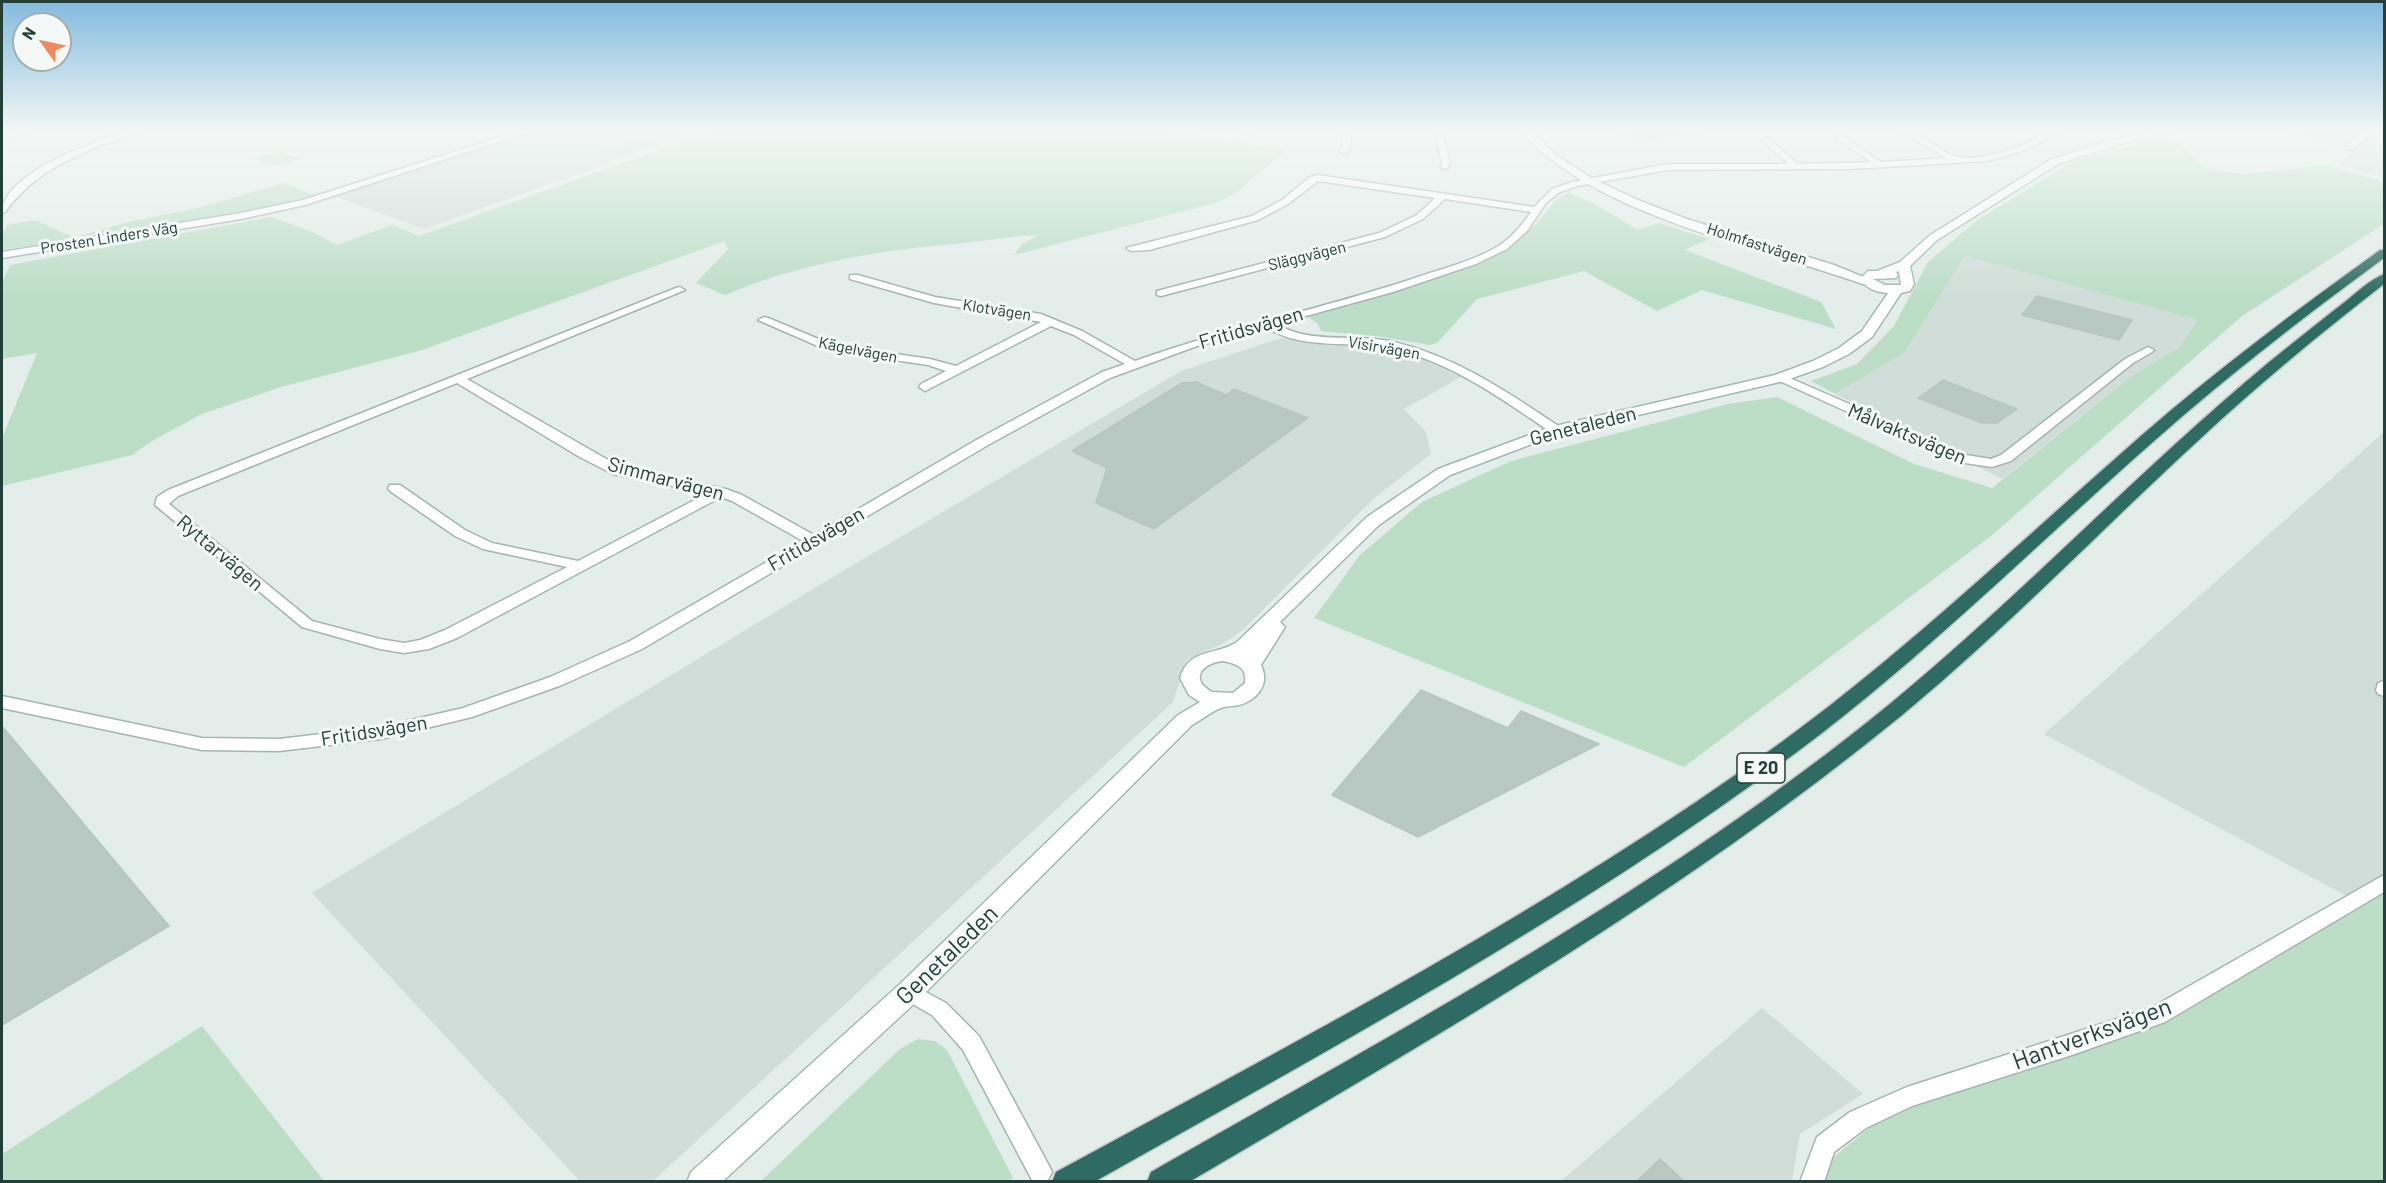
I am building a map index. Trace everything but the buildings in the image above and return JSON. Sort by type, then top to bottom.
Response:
[{"type":"highway","name":"E 20","points":[[1066,1182],[1380,1008],[1507,933],[1604,873],[1733,787],[1845,705],[1930,636],[2203,392],[2280,330],[2385,254]]},
{"type":"highway","name":"E 20","points":[[1161,1182],[1550,953],[1631,902],[1824,765],[1895,710],[1958,655],[2231,402],[2306,339],[2385,278]]},
{"type":"main road","name":"Holmfastvägen","points":[[1603,186],[1692,223],[1874,278]]},
{"type":"main road","points":[[1874,278],[1904,265],[1933,238],[2015,186]]},
{"type":"main road","points":[[1874,278],[1902,286],[1904,265]]},
{"type":"main road","points":[[1874,278],[1884,307]]},
{"type":"main road","name":"Genetaleden","points":[[1185,720],[1195,690],[1190,678],[1195,665],[1210,657],[1230,656],[1244,646],[1373,521],[1444,472],[1556,430],[1779,378],[1818,364],[1844,351],[1867,334],[1884,307],[1902,286]]},
{"type":"main road","name":"Genetaleden","points":[[701,1182],[909,992],[1185,720],[1220,700],[1238,699],[1253,690],[1257,677],[1251,665],[1302,591]]},
{"type":"main road","points":[[1230,656],[1251,665]]},
{"type":"main road","points":[[1195,690],[1206,697],[1220,700]]},
{"type":"street","points":[[2,210],[22,186]]},
{"type":"street","name":"Prosten Linders Väg","points":[[2,255],[230,218],[305,202],[355,186]]},
{"type":"street","points":[[1131,248],[1149,247],[1255,218],[1284,202],[1304,186]]},
{"type":"street","points":[[1370,186],[1536,210]]},
{"type":"street","name":"Fritidsvägen","points":[[2,702],[202,744],[279,745],[381,733],[466,713],[556,681],[636,645],[993,436],[1106,375],[1133,364],[1268,323],[1389,290],[1472,262],[1503,247],[1524,229],[1543,201],[1555,191],[1569,186]]},
{"type":"street","name":"Släggvägen","points":[[1161,292],[1382,235],[1420,217],[1442,197]]},
{"type":"street","name":"Klotvägen","points":[[854,277],[934,300],[1013,311],[1051,321],[1133,364]]},
{"type":"street","name":"Ryttarvägen","points":[[680,290],[173,493],[162,500],[162,506],[307,624],[380,644],[404,648],[423,645],[451,634],[721,492]]},
{"type":"street","name":"Kägelvägen","points":[[764,320],[831,348],[930,363],[955,370]]},
{"type":"street","points":[[924,387],[1051,321]]},
{"type":"street","name":"Visirvägen","points":[[1268,323],[1280,333],[1298,338],[1367,341],[1411,350],[1434,358],[1458,368],[1556,430]]},
{"type":"street","name":"Målvaktsvägen","points":[[1779,378],[1964,459],[1992,463],[2006,458],[2130,361],[2148,350]]},
{"type":"street","name":"Simmarvägen","points":[[458,379],[583,453],[618,471],[721,492],[737,498],[814,541]]},
{"type":"street","points":[[394,488],[460,533],[488,546],[581,566]]},
{"type":"street","name":"Hantverksvägen","points":[[1812,1182],[1826,1145],[1858,1120],[1907,1097],[2158,1016],[2385,883]]},
{"type":"street","points":[[909,992],[939,1009],[971,1043],[1040,1172]]},
{"type":"shaded area","points":[[365,186],[544,186],[424,229],[335,196]]},
{"type":"shaded area","points":[[1965,256],[2197,320],[2179,348],[2134,374],[2002,479],[1835,394],[1904,353]]},
{"type":"shaded area","points":[[1281,338],[1369,347],[1427,361],[1461,377],[1404,409],[1426,432],[1431,454],[1373,499],[1243,630],[1224,643],[1187,660],[1173,702],[653,1181],[580,1181],[312,893],[833,577],[1181,371]]},
{"type":"shaded area","points":[[2384,432],[2384,893],[2356,901],[2044,734]]},
{"type":"shaded area","points":[[1762,1008],[1863,1094],[1800,1134],[1792,1181],[1560,1182]]},
{"type":"green space","points":[[272,186],[291,186],[317,196],[251,211],[77,237],[128,222],[202,207]]},
{"type":"green space","points":[[558,186],[1244,186],[1216,203],[1014,255],[1021,245],[1038,235],[903,249],[843,259],[784,274],[725,295],[696,283],[728,249],[725,241],[422,350],[281,387],[202,414],[152,441],[132,455],[2,486],[2,438],[37,353],[2,359],[2,283],[10,265],[271,217],[310,231],[337,245],[392,225],[419,236]]},
{"type":"green space","points":[[2033,186],[2384,186],[2384,224],[2242,316],[1991,536],[1684,767],[1314,618],[1360,555],[1422,502],[1511,461],[1728,404],[1777,397],[1914,464],[1992,488],[2134,374],[2179,348],[2197,320],[1965,256],[1904,353],[1835,394],[1811,381],[1857,364],[1894,326],[1928,262],[1976,221]]},
{"type":"green space","points":[[1568,192],[1593,203],[1638,230],[1659,223],[1709,239],[1685,250],[1821,302],[1836,329],[1702,290],[1657,311],[1584,271],[1477,299],[1437,343],[1430,345],[1376,336],[1321,331],[1318,324],[1304,314],[1415,284],[1515,240],[1537,223],[1555,201]]},
{"type":"green space","points":[[35,220],[75,238],[2,250],[2,235],[7,225]]},
{"type":"green space","points":[[2384,893],[2384,1181],[1812,1182],[1813,1174],[1907,1097],[2158,1015],[2356,901]]},
{"type":"green space","points":[[202,1026],[324,1181],[2,1181],[2,1154]]},
{"type":"green space","points":[[918,1039],[935,1041],[947,1050],[1013,1178],[1007,1182],[761,1181],[900,1049]]}]
